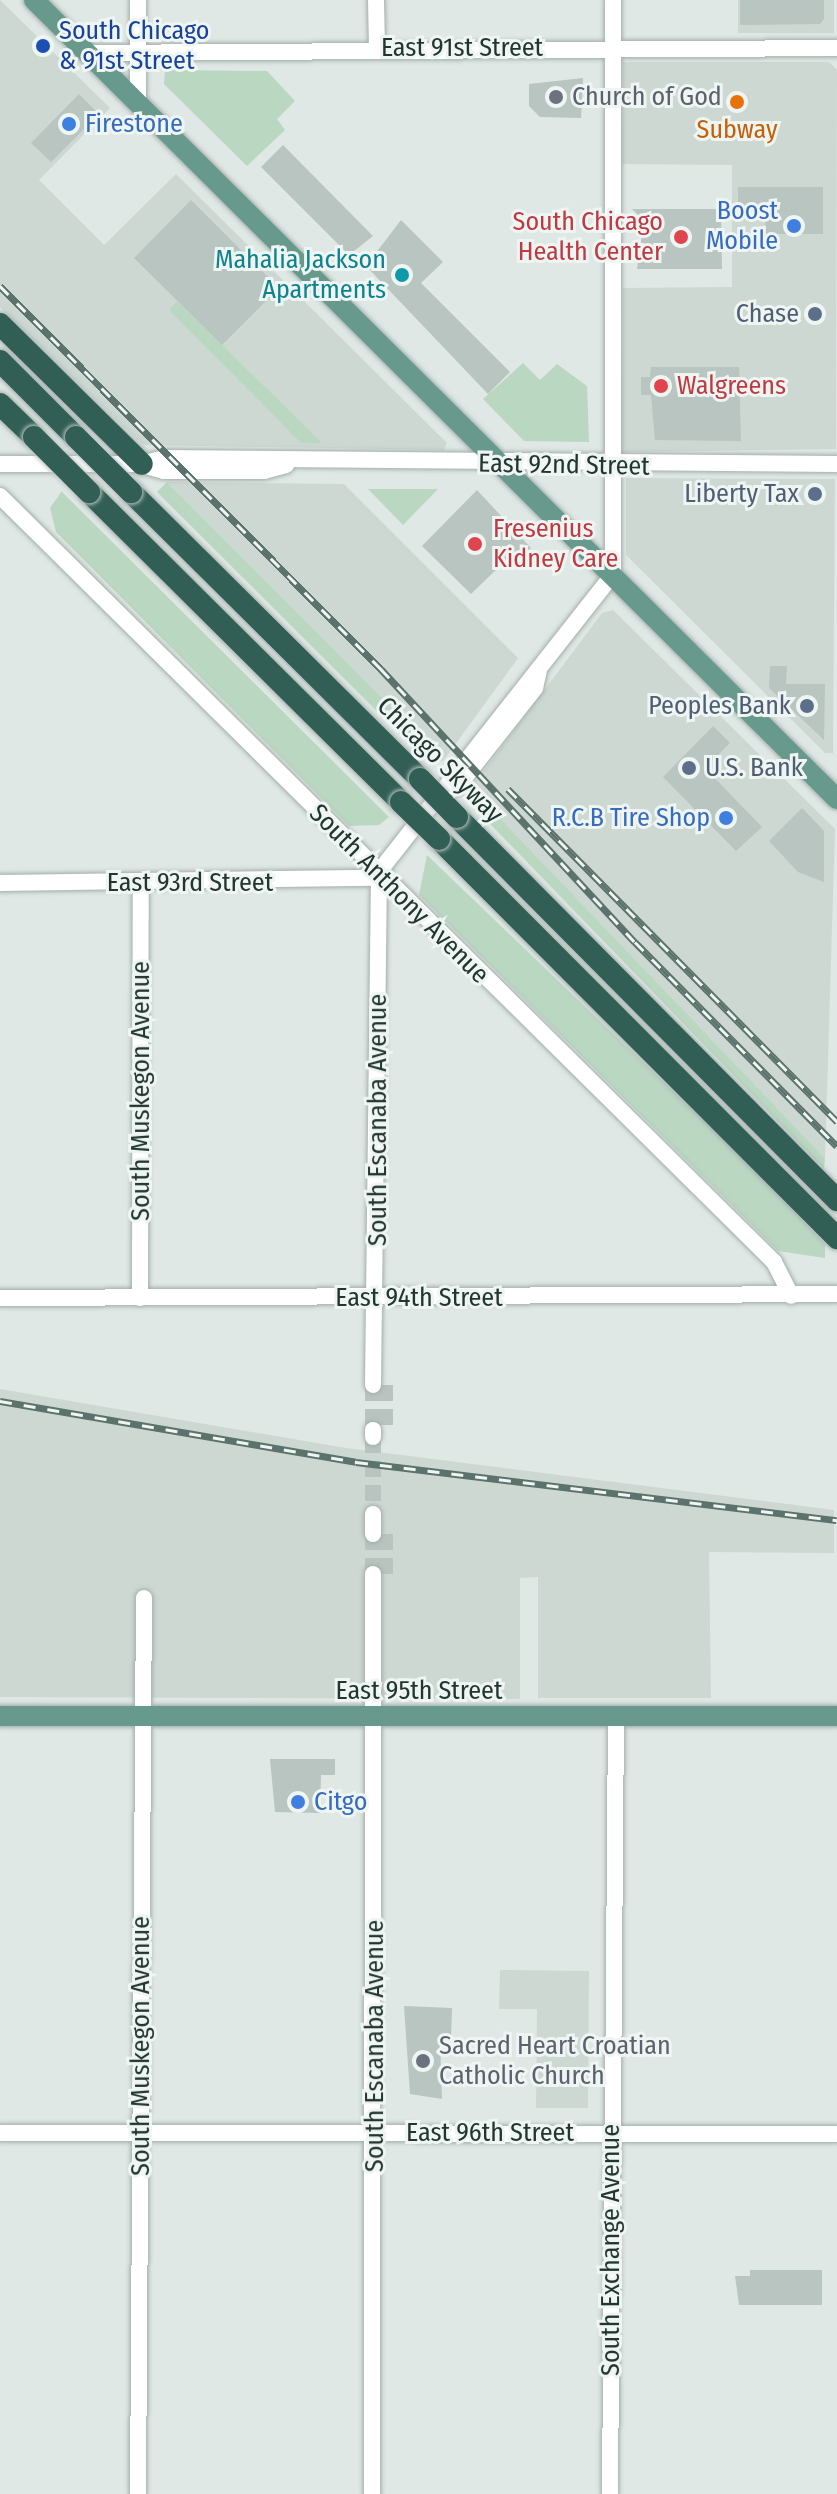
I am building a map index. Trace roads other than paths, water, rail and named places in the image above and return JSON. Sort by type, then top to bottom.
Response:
[{"type":"highway","points":[[0,324],[142,464]]},
{"type":"highway","name":"Chicago Skyway","points":[[0,361],[837,1200]]},
{"type":"highway","points":[[0,404],[757,1154],[837,1238]]},
{"type":"main road","points":[[34,0],[837,799]]},
{"type":"main road","name":"East 95th Street","points":[[0,1716],[837,1716]]},
{"type":"street","points":[[138,0],[138,102]]},
{"type":"street","points":[[376,0],[377,48]]},
{"type":"street","points":[[379,875],[444,793],[448,777],[524,679],[539,671],[613,574],[613,0]]},
{"type":"street","name":"East 91st Street","points":[[87,53],[138,48],[837,48]]},
{"type":"street","name":"East 92nd Street","points":[[0,464],[142,464],[164,458],[290,464],[837,464]]},
{"type":"street","name":"South Anthony Avenue","points":[[0,496],[379,875],[774,1262],[791,1296]]},
{"type":"street","name":"East 93rd Street","points":[[0,883],[344,883],[379,875]]},
{"type":"street","name":"South Escanaba Avenue","points":[[379,875],[379,1385]]},
{"type":"street","name":"South Muskegon Avenue","points":[[140,1298],[141,883]]},
{"type":"street","name":"East 94th Street","points":[[0,1298],[837,1294]]},
{"type":"street","points":[[379,1514],[379,1534]]},
{"type":"street","name":"South Escanaba Avenue","points":[[372,2494],[379,1574]]},
{"type":"street","name":"South Muskegon Avenue","points":[[138,2494],[144,1598]]},
{"type":"street","name":"South Exchange Avenue","points":[[610,2494],[616,1717]]},
{"type":"street","name":"East 96th Street","points":[[0,2133],[837,2134]]},
{"type":"tunnel","points":[[373,1385],[373,1430]]},
{"type":"tunnel","points":[[385,1385],[385,1430]]},
{"type":"tunnel","points":[[373,1437],[373,1514]]},
{"type":"tunnel","points":[[385,1534],[385,1575]]},
{"type":"tunnel","points":[[373,1535],[373,1574]]},
{"type":"railway","points":[[0,286],[381,669],[635,942],[837,1146]]},
{"type":"railway","points":[[508,789],[837,1122]]},
{"type":"railway","points":[[0,1401],[356,1462],[837,1520]]},
{"type":"place","name":"South Chicago & 91st Street","points":[[43,46]]},
{"type":"place","name":"Church of God","points":[[556,97]]},
{"type":"place","name":"Subway","points":[[737,102]]},
{"type":"place","name":"Firestone","points":[[69,124]]},
{"type":"place","name":"Boost Mobile","points":[[794,226]]},
{"type":"place","name":"South Chicago Health Center","points":[[681,237]]},
{"type":"place","name":"Mahalia Jackson Apartments","points":[[402,275]]},
{"type":"place","name":"Chase","points":[[815,314]]},
{"type":"place","name":"Walgreens","points":[[661,386]]},
{"type":"place","name":"Liberty Tax","points":[[815,494]]},
{"type":"place","name":"Fresenius Kidney Care","points":[[475,544]]},
{"type":"place","name":"Peoples Bank","points":[[807,706]]},
{"type":"place","name":"U.S. Bank","points":[[689,768]]},
{"type":"place","name":"R.C.B Tire Shop","points":[[726,818]]},
{"type":"place","name":"Citgo","points":[[298,1802]]},
{"type":"place","name":"Sacred Heart Croatian Catholic Church","points":[[423,2061]]}]
